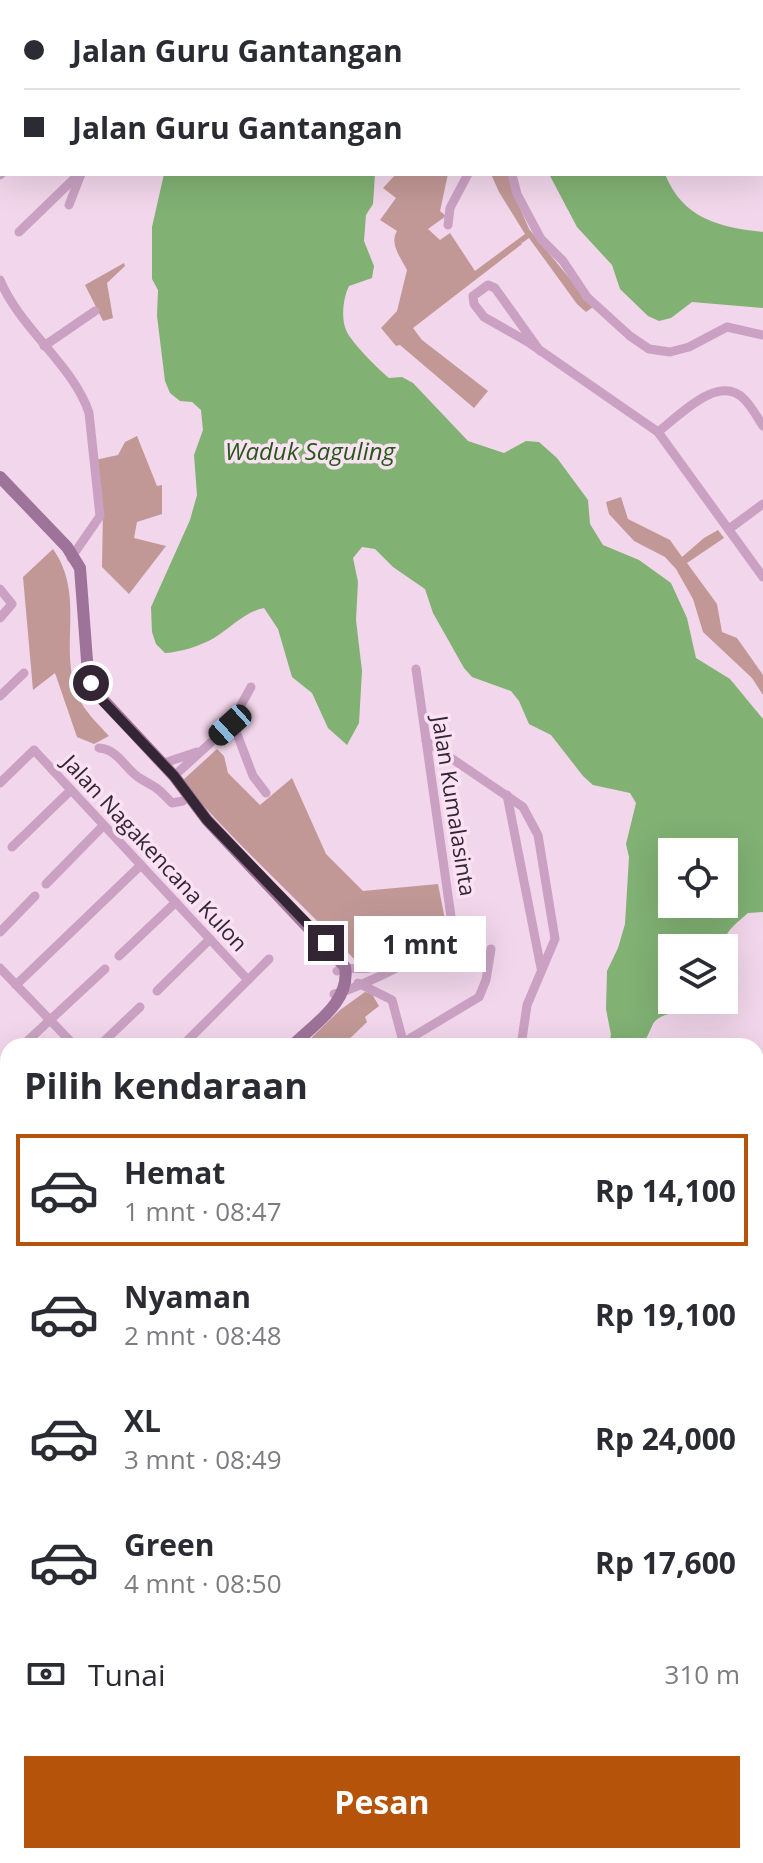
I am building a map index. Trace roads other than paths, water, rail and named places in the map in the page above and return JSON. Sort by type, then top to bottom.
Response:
[{"type":"street","points":[[19,232],[78,176]]},
{"type":"street","points":[[69,205],[79,176]]},
{"type":"street","points":[[448,225],[450,208],[467,176]]},
{"type":"street","points":[[512,176],[517,194],[541,239],[563,261],[587,297],[644,346],[660,353],[670,352],[689,347],[727,327],[763,335]]},
{"type":"street","points":[[0,280],[86,402],[89,413],[100,516],[71,558]]},
{"type":"street","points":[[540,351],[491,285],[473,296],[474,304],[484,317],[540,351],[658,432],[763,577]]},
{"type":"street","points":[[44,346],[95,311]]},
{"type":"street","points":[[658,432],[714,391],[729,390],[743,398],[763,426]]},
{"type":"street","points":[[0,477],[71,558],[82,576],[88,674],[93,689],[174,776],[207,820],[341,969],[365,969],[396,959],[408,960]]},
{"type":"street","points":[[0,487],[71,558],[76,577],[85,689],[183,801],[341,969]]},
{"type":"street","points":[[729,529],[763,504]]},
{"type":"street","points":[[0,589],[12,604],[0,618]]},
{"type":"street","name":"Jalan Kumalasinta","points":[[408,960],[449,951],[456,941],[416,669]]},
{"type":"street","points":[[0,696],[24,673]]},
{"type":"street","points":[[174,776],[230,725],[251,687]]},
{"type":"street","points":[[230,725],[237,734],[253,776],[266,793]]},
{"type":"street","points":[[426,741],[523,807],[538,835],[555,939],[527,1005],[522,1038]]},
{"type":"street","points":[[99,748],[112,750],[141,779],[158,787],[172,803],[183,801]]},
{"type":"street","name":"Jalan Nagakencana Kulon","points":[[0,783],[34,750],[248,980]]},
{"type":"street","points":[[161,764],[200,751]]},
{"type":"street","points":[[12,847],[71,790]]},
{"type":"street","points":[[507,795],[541,969]]},
{"type":"street","points":[[46,884],[103,826]]},
{"type":"street","points":[[16,985],[141,865]]},
{"type":"street","points":[[0,932],[35,896]]},
{"type":"street","points":[[119,956],[176,902]]},
{"type":"street","points":[[157,991],[210,939]]},
{"type":"street","points":[[414,1038],[479,997],[486,980],[491,949]]},
{"type":"street","points":[[191,1038],[269,959]]},
{"type":"street","points":[[290,1038],[338,994],[397,969],[408,960]]},
{"type":"street","points":[[0,968],[67,1038]]},
{"type":"street","points":[[31,1038],[105,969]]},
{"type":"street","points":[[299,1038],[338,994],[341,969]]},
{"type":"street","points":[[358,983],[392,1000],[402,1038]]},
{"type":"street","points":[[107,1038],[140,1007]]},
{"type":"water","name":"Waduk Saguling","points":[[164,176],[375,176],[373,204],[366,215],[364,241],[374,266],[372,278],[349,286],[344,302],[344,325],[353,341],[389,378],[402,377],[413,383],[468,441],[504,453],[526,441],[539,442],[557,458],[588,500],[590,524],[603,545],[639,560],[671,583],[687,618],[696,658],[730,679],[763,719],[763,912],[748,913],[728,934],[658,934],[658,1014],[672,1014],[658,1019],[646,1038],[610,1038],[606,1009],[607,971],[625,924],[629,857],[626,844],[636,803],[630,793],[593,785],[551,735],[529,724],[511,691],[472,677],[433,613],[425,589],[393,567],[375,549],[362,547],[353,558],[358,582],[356,620],[362,671],[359,723],[347,745],[328,728],[312,693],[292,677],[278,629],[264,608],[244,617],[203,644],[165,653],[156,644],[151,607],[190,520],[197,495],[194,455],[203,430],[201,410],[192,402],[180,401],[170,393],[165,381],[157,316],[158,290],[152,279],[152,227]]},
{"type":"water","points":[[550,176],[666,176],[682,201],[704,218],[763,232],[763,308],[692,302],[671,318],[659,321],[648,316],[620,289],[612,265],[577,227]]}]
